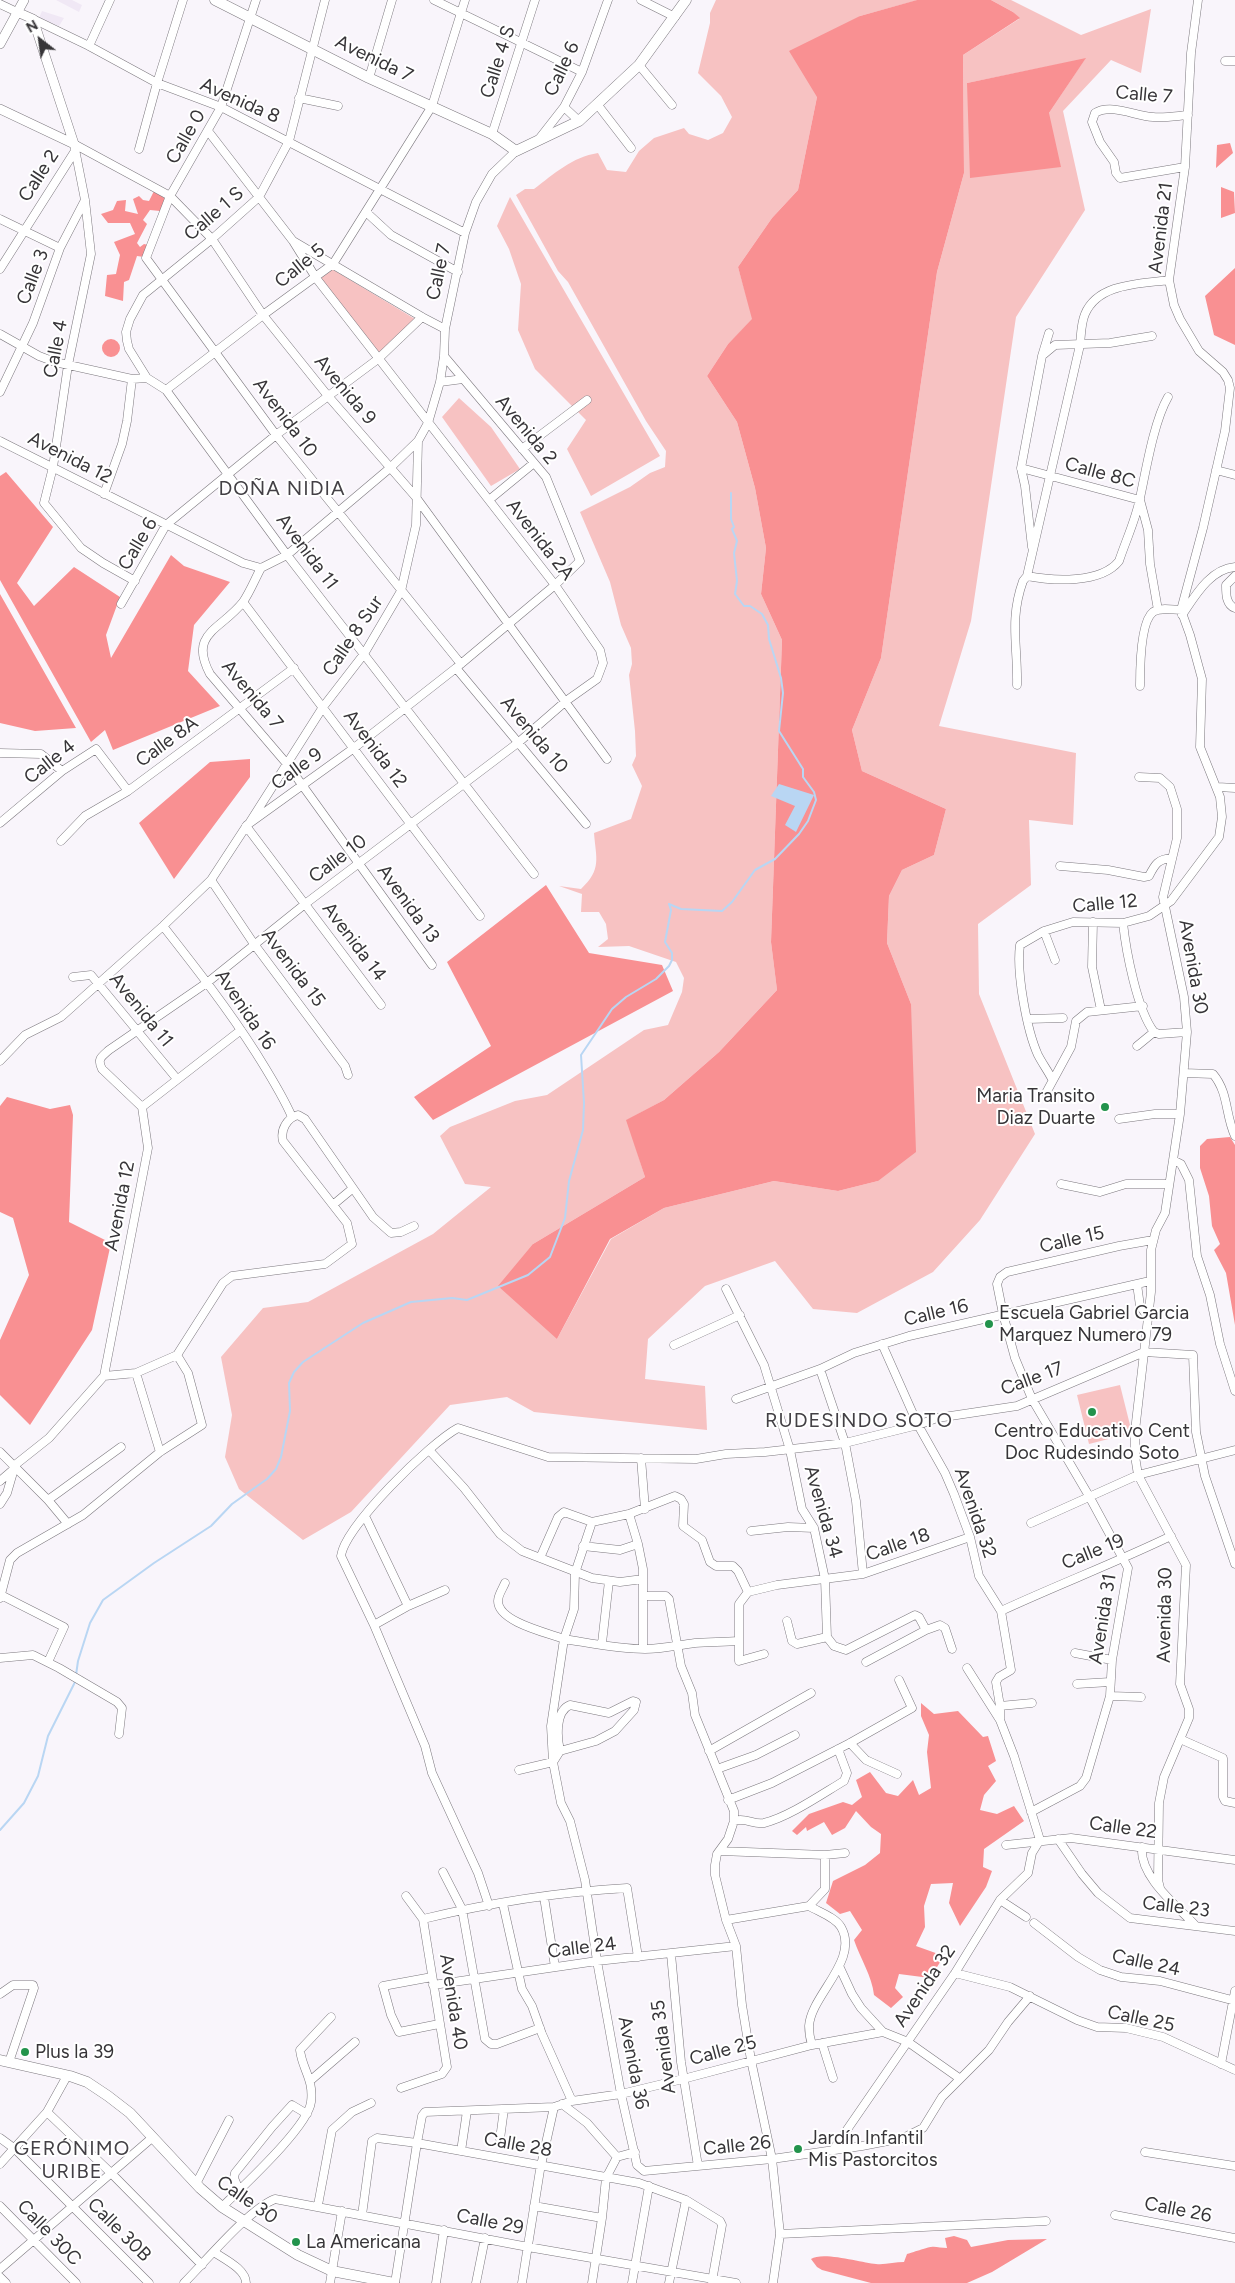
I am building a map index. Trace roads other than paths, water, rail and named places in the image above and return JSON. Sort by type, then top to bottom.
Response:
[{"type":"main road","name":"Avenida 7","points":[[215,0],[370,78],[492,134],[516,151]]},
{"type":"main road","name":"Calle 7","points":[[516,151],[534,144],[579,120],[639,64],[686,0]]},
{"type":"main road","name":"Calle 30","points":[[4,2061],[87,2082],[130,2113],[196,2184],[222,2207],[298,2255],[332,2271],[395,2283]]},
{"type":"street","points":[[0,44],[24,0]]},
{"type":"street","points":[[88,46],[110,0]]},
{"type":"street","points":[[139,149],[183,0]]},
{"type":"street","name":"Calle 0","points":[[146,258],[170,196],[221,107],[256,0]]},
{"type":"street","name":"Calle 1 S","points":[[147,378],[126,341],[126,332],[130,319],[143,295],[212,239],[259,196],[289,141],[325,0]]},
{"type":"street","points":[[370,78],[392,0]]},
{"type":"street","points":[[434,0],[582,72]]},
{"type":"street","name":"Calle 5","points":[[166,390],[262,315],[334,264],[432,106],[465,0]]},
{"type":"street","name":"Calle 4 S","points":[[492,134],[535,0]]},
{"type":"street","name":"Calle 6","points":[[534,144],[564,107],[582,72],[608,0]]},
{"type":"street","points":[[641,0],[675,17]]},
{"type":"street","name":"Avenida 21","points":[[1182,613],[1204,528],[1232,399],[1228,380],[1219,367],[1208,361],[1199,351],[1180,319],[1174,305],[1170,280],[1185,167],[1192,45],[1198,0]]},
{"type":"street","name":"Avenida 8","points":[[0,4],[88,46],[157,83],[221,107],[465,233]]},
{"type":"street","points":[[33,19],[74,147]]},
{"type":"street","points":[[1225,61],[1235,61]]},
{"type":"street","points":[[639,64],[672,105]]},
{"type":"street","points":[[300,98],[338,106]]},
{"type":"street","points":[[597,104],[632,148]]},
{"type":"street","points":[[564,107],[579,120]]},
{"type":"street","name":"Avenida 9","points":[[0,109],[170,196],[212,239],[262,315],[328,396],[415,496],[507,625],[607,759]]},
{"type":"street","name":"Calle 7","points":[[1185,167],[1118,176],[1114,162],[1100,142],[1092,122],[1093,116],[1098,111],[1106,109],[1150,117],[1167,118],[1188,115]]},
{"type":"street","points":[[208,131],[293,241],[316,278],[428,423]]},
{"type":"street","name":"Calle 4","points":[[74,147],[85,200],[91,254],[68,365],[54,467],[44,503],[81,548],[135,581]]},
{"type":"street","name":"Calle 2","points":[[0,269],[74,147]]},
{"type":"street","name":"Calle 7","points":[[261,568],[287,555],[390,468],[418,441],[428,423],[440,382],[444,356],[445,329],[465,233],[476,202],[492,174],[516,151]]},
{"type":"street","name":"Calle 3","points":[[0,392],[33,323],[60,248],[85,200]]},
{"type":"street","points":[[366,212],[391,235],[458,272]]},
{"type":"street","points":[[0,219],[60,248]]},
{"type":"street","points":[[293,241],[445,329]]},
{"type":"street","name":"Avenida 10","points":[[146,258],[276,435],[518,742],[586,824]]},
{"type":"street","points":[[1017,685],[1013,620],[1017,599],[1033,554],[1051,476],[1054,451],[1080,345],[1084,316],[1091,302],[1108,290],[1170,280]]},
{"type":"street","name":"Calle 6","points":[[121,604],[166,525],[276,435],[378,359],[422,317]]},
{"type":"street","points":[[1033,554],[1021,468],[1042,356],[1049,333]]},
{"type":"street","points":[[0,334],[38,356],[68,365],[132,379],[147,378]]},
{"type":"street","points":[[1042,356],[1055,345],[1110,343],[1152,336]]},
{"type":"street","name":"Avenida 2","points":[[444,356],[546,477],[580,561]]},
{"type":"street","name":"Avenida 11","points":[[147,378],[166,390],[287,555],[534,874]]},
{"type":"street","points":[[104,494],[122,444],[132,379]]},
{"type":"street","points":[[440,382],[463,379]]},
{"type":"street","points":[[1026,577],[1074,580],[1107,572],[1119,561],[1140,500],[1145,472],[1162,410],[1168,397]]},
{"type":"street","points":[[522,449],[587,400]]},
{"type":"street","name":"Avenida 2A","points":[[428,423],[555,586],[600,650],[603,663],[601,672],[593,682]]},
{"type":"street","name":"Avenida 12","points":[[0,441],[243,563],[261,568]]},
{"type":"street","name":"Calle 8 Sur","points":[[247,826],[323,707],[364,654],[401,592],[416,525],[415,496],[418,441]]},
{"type":"street","points":[[488,500],[534,463]]},
{"type":"street","name":"Calle 8C","points":[[1021,468],[1140,500]]},
{"type":"street","points":[[1216,470],[1235,475]]},
{"type":"street","points":[[1140,500],[1148,530],[1158,610]]},
{"type":"street","name":"Calle 9","points":[[0,1061],[25,1035],[61,1017],[163,926],[211,880],[247,826],[354,748],[459,666],[555,586],[580,561]]},
{"type":"street","points":[[1140,686],[1145,625],[1150,616],[1158,610],[1182,613],[1204,584],[1219,572],[1235,567]]},
{"type":"street","points":[[243,602],[261,568]]},
{"type":"street","points":[[1235,576],[1226,585],[1228,602],[1235,608]]},
{"type":"street","name":"Avenida 12","points":[[243,602],[480,916]]},
{"type":"street","name":"Avenida 7","points":[[243,602],[208,636],[203,644],[202,659],[210,674],[287,764]]},
{"type":"street","name":"Avenida 30","points":[[1160,1888],[1158,1880],[1158,1849],[1161,1794],[1164,1777],[1189,1718],[1189,1710],[1180,1684],[1186,1565],[1138,1475],[1134,1431],[1148,1318],[1150,1263],[1153,1240],[1165,1213],[1180,1114],[1187,1032],[1184,997],[1165,906],[1219,837],[1222,817],[1218,787],[1200,747],[1202,679],[1182,613]]},
{"type":"street","name":"Calle 8A","points":[[61,841],[85,816],[128,791],[240,710],[294,668]]},
{"type":"street","name":"Calle 10","points":[[142,1107],[102,1069],[99,1058],[208,982],[305,904],[360,864],[593,682]]},
{"type":"street","name":"Calle 4","points":[[0,823],[62,771],[92,750],[98,749],[128,791]]},
{"type":"street","points":[[0,753],[41,754],[62,771]]},
{"type":"street","name":"Avenida 13","points":[[287,764],[432,966]]},
{"type":"street","points":[[1139,777],[1160,778],[1170,787],[1177,809],[1177,838],[1163,896],[1165,906]]},
{"type":"street","points":[[1218,787],[1235,788]]},
{"type":"street","name":"Avenida 14","points":[[247,826],[381,1006]]},
{"type":"street","points":[[1060,866],[1108,870],[1144,877],[1149,876],[1156,863],[1163,858],[1172,858]]},
{"type":"street","name":"Avenida 15","points":[[211,880],[254,944],[345,1066],[348,1075]]},
{"type":"street","name":"Calle 12","points":[[1028,1019],[1018,959],[1020,945],[1044,931],[1073,922],[1123,923],[1149,916],[1165,906]]},
{"type":"street","points":[[1093,922],[1092,967],[1102,1010]]},
{"type":"street","points":[[1123,923],[1127,954],[1142,1006],[1154,1032],[1159,1034],[1187,1032]]},
{"type":"street","name":"Avenida 16","points":[[163,926],[208,982],[241,1030],[284,1098],[292,1117]]},
{"type":"street","points":[[1044,931],[1055,960]]},
{"type":"street","name":"Avenida 11","points":[[73,977],[82,974],[91,975],[178,1079]]},
{"type":"street","points":[[1046,1093],[1071,1047],[1076,1021],[1080,1016],[1087,1012],[1142,1006]]},
{"type":"street","points":[[1052,1079],[1038,1054],[1028,1019],[1063,1018]]},
{"type":"street","points":[[142,1107],[241,1030]]},
{"type":"street","points":[[1137,1046],[1154,1032]]},
{"type":"street","points":[[1184,1073],[1213,1074],[1219,1081],[1226,1096],[1235,1136]]},
{"type":"street","name":"Avenida 12","points":[[104,1376],[148,1148],[142,1107]]},
{"type":"street","points":[[1119,1119],[1155,1114],[1180,1114]]},
{"type":"street","points":[[0,1481],[49,1438],[104,1376],[136,1373],[177,1355],[227,1279],[242,1274],[324,1264],[352,1244],[347,1223],[283,1141],[282,1130],[292,1117],[298,1115],[304,1119],[373,1218],[391,1234],[414,1226]]},
{"type":"street","points":[[1173,1160],[1181,1164],[1189,1180],[1197,1256],[1210,1295],[1220,1344],[1235,1391]]},
{"type":"street","points":[[1061,1184],[1100,1192],[1126,1184],[1169,1184]]},
{"type":"street","points":[[334,1204],[352,1189]]},
{"type":"street","name":"Calle 15","points":[[1000,1277],[1007,1272],[1153,1240]]},
{"type":"street","name":"Avenida 31","points":[[1000,1277],[997,1284],[1003,1314],[1015,1358],[1032,1400],[1089,1496],[1128,1568],[1112,1660],[1110,1696],[1086,1778],[1080,1786],[1031,1812]]},
{"type":"street","name":"Calle 16","points":[[736,1399],[820,1369],[854,1354],[909,1336],[1150,1281]]},
{"type":"street","name":"Avenida 30","points":[[1137,1284],[1140,1306],[1148,1318]]},
{"type":"street","name":"Avenida 34","points":[[726,1288],[764,1364],[790,1450],[802,1509],[814,1528],[825,1579],[827,1637]]},
{"type":"street","points":[[674,1345],[740,1315]]},
{"type":"street","name":"Avenida 32","points":[[882,1344],[918,1425],[945,1473],[970,1537],[979,1576],[1000,1611]]},
{"type":"street","name":"Calle 17","points":[[428,1450],[458,1428],[548,1457],[696,1459],[726,1454],[790,1450],[845,1443],[918,1425],[937,1418],[1017,1406],[1144,1352],[1193,1355],[1196,1432],[1201,1458]]},
{"type":"street","points":[[48,1662],[64,1627],[1,1596],[10,1560],[17,1553],[83,1515],[138,1472],[160,1452],[202,1425],[188,1373],[177,1355]]},
{"type":"street","points":[[820,1369],[845,1443],[856,1501],[863,1574]]},
{"type":"street","points":[[136,1373],[160,1452]]},
{"type":"street","points":[[48,1500],[121,1447]]},
{"type":"street","points":[[489,1906],[478,1873],[432,1773],[425,1746],[374,1625],[340,1556],[347,1539],[406,1469],[428,1450],[464,1488],[506,1540],[522,1551],[575,1573],[609,1581],[643,1579]]},
{"type":"street","points":[[1031,1523],[1138,1475],[1235,1450]]},
{"type":"street","points":[[0,1452],[48,1500],[68,1524]]},
{"type":"street","points":[[641,1458],[645,1509]]},
{"type":"street","points":[[1201,1458],[1235,1564]]},
{"type":"street","points":[[0,1504],[7,1493],[14,1467]]},
{"type":"street","points":[[540,1558],[558,1517],[564,1512],[592,1522],[645,1509],[675,1496],[681,1499],[684,1504],[683,1526],[702,1540],[710,1562],[716,1566],[733,1566],[738,1570],[748,1592],[739,1604],[739,1661],[764,1654]]},
{"type":"street","points":[[629,1514],[638,1544],[643,1579],[643,1649]]},
{"type":"street","points":[[365,1516],[408,1606]]},
{"type":"street","name":"Avenida 36","points":[[592,1522],[575,1573],[574,1609],[564,1639],[551,1726],[553,1762],[562,1803],[570,1821],[587,1891],[597,1961],[621,2094],[640,2169]]},
{"type":"street","points":[[751,1531],[788,1527],[814,1528]]},
{"type":"street","name":"Calle 19","points":[[1000,1611],[1171,1536]]},
{"type":"street","name":"Calle 18","points":[[748,1592],[777,1585],[863,1574],[970,1537]]},
{"type":"street","points":[[584,1546],[620,1550],[638,1544]]},
{"type":"street","points":[[602,1643],[609,1581]]},
{"type":"street","points":[[505,1583],[498,1599],[499,1607],[503,1614],[524,1625],[564,1639],[602,1643],[609,1647],[643,1649],[677,1647],[693,1643],[738,1641]]},
{"type":"street","points":[[374,1625],[408,1606],[445,1590]]},
{"type":"street","points":[[644,1596],[666,1596],[669,1599],[681,1666],[692,1693],[695,1715],[734,1812],[734,1821],[715,1865],[715,1875],[726,1920],[736,1946],[742,2005],[751,2060],[772,2159],[780,2234],[773,2283]]},
{"type":"street","points":[[1000,1611],[1010,1670],[999,1677],[996,1682],[1000,1720]]},
{"type":"street","points":[[787,1621],[792,1641],[797,1644],[827,1637],[834,1646],[846,1650],[915,1615],[919,1617],[926,1630]]},
{"type":"street","points":[[866,1662],[926,1630],[940,1625],[945,1628],[952,1649]]},
{"type":"street","points":[[1075,1653],[1112,1660]]},
{"type":"street","points":[[0,1658],[33,1655],[117,1702],[122,1708],[119,1734]]},
{"type":"street","points":[[967,1668],[1000,1720],[1014,1756],[1040,1840]]},
{"type":"street","points":[[728,1800],[772,1783],[850,1743],[912,1708],[899,1680]]},
{"type":"street","points":[[1077,1684],[1110,1682]]},
{"type":"street","points":[[709,1751],[811,1693]]},
{"type":"street","points":[[1110,1696],[1141,1697]]},
{"type":"street","points":[[518,1770],[553,1762],[560,1751],[596,1741],[615,1731],[634,1710],[636,1702],[633,1700],[609,1713],[570,1705],[566,1706],[559,1724],[558,1743],[560,1751]]},
{"type":"street","points":[[1000,1706],[1032,1702]]},
{"type":"street","points":[[716,1770],[756,1755],[795,1735]]},
{"type":"street","points":[[1180,1738],[1223,1758],[1223,1797],[1225,1801],[1235,1803]]},
{"type":"street","points":[[850,1743],[866,1760],[897,1774]]},
{"type":"street","points":[[734,1821],[742,1818],[755,1823],[764,1823],[803,1805],[844,1781],[846,1773],[838,1749]]},
{"type":"street","name":"Calle 22","points":[[1006,1846],[1028,1844],[1040,1840],[1071,1838],[1235,1860]]},
{"type":"street","name":"Calle 23","points":[[1058,1839],[1082,1874],[1098,1893],[1130,1918],[1143,1921],[1195,1924],[1235,1931]]},
{"type":"street","name":"Avenida 32","points":[[833,2150],[955,1973],[1000,1900],[1028,1873],[1032,1852],[1040,1840]]},
{"type":"street","points":[[1142,1847],[1142,1862],[1150,1877],[1195,1924]]},
{"type":"street","points":[[720,1852],[825,1855],[846,1853]]},
{"type":"street","points":[[726,1920],[809,1906],[825,1889],[825,1855]]},
{"type":"street","points":[[443,1872],[462,1909],[488,2043],[497,2044],[540,2028]]},
{"type":"street","points":[[422,1919],[462,1909],[587,1891],[627,1888],[638,1957]]},
{"type":"street","name":"Avenida 40","points":[[401,2088],[445,2072],[447,2067],[422,1919],[406,1896]]},
{"type":"street","points":[[544,1897],[555,1967]]},
{"type":"street","points":[[1000,1900],[1026,1917]]},
{"type":"street","points":[[395,2283],[417,2143],[422,2116],[425,2112],[430,2110],[467,2111],[554,2107],[572,2101],[532,2006],[522,1989],[503,1904]]},
{"type":"street","points":[[809,1906],[841,1927],[844,1947],[840,1968],[812,2013],[809,2026],[812,2045]]},
{"type":"street","name":"Calle 24","points":[[1034,1922],[1078,1957],[1100,1970],[1121,1977],[1160,1981],[1234,2001]]},
{"type":"street","name":"Calle 24","points":[[439,2024],[398,2032],[383,1986],[432,1981],[475,1980],[597,1961],[736,1946]]},
{"type":"street","name":"Avenida 35","points":[[671,1954],[683,2079],[698,2166]]},
{"type":"street","points":[[840,1968],[860,2008],[882,2032],[908,2042],[959,2078],[989,2050],[1008,2022],[1030,1996]]},
{"type":"street","name":"Calle 25","points":[[955,1973],[1010,1987],[1077,2020],[1097,2027],[1126,2028],[1162,2037],[1235,2070]]},
{"type":"street","points":[[0,1994],[14,1985],[28,1984],[34,1988],[4,2061]]},
{"type":"street","points":[[1220,2064],[1235,1991]]},
{"type":"street","points":[[222,2207],[286,2140],[307,2114],[311,2101],[311,2080],[300,2050],[331,2016]]},
{"type":"street","name":"Calle 25","points":[[572,2101],[621,2094],[812,2045],[882,2032]]},
{"type":"street","points":[[311,2080],[355,2042]]},
{"type":"street","points":[[822,2043],[833,2078]]},
{"type":"street","points":[[0,2164],[47,2112],[67,2076]]},
{"type":"street","name":"Calle 26","points":[[640,2169],[644,2171],[772,2159],[902,2138],[923,2128],[938,2104],[959,2078]]},
{"type":"street","points":[[318,2206],[332,2130],[352,2112],[371,2103]]},
{"type":"street","points":[[562,2104],[587,2123],[616,2157]]},
{"type":"street","points":[[239,2190],[234,2178],[235,2173],[272,2127],[292,2105],[307,2114]]},
{"type":"street","points":[[522,2283],[541,2166],[554,2107]]},
{"type":"street","points":[[500,2140],[501,2109]]},
{"type":"street","points":[[461,2151],[467,2111]]},
{"type":"street","points":[[47,2112],[111,2173],[202,2265]]},
{"type":"street","points":[[196,2184],[229,2120]]},
{"type":"street","points":[[0,2269],[153,2137]]},
{"type":"street","name":"Calle 30B","points":[[0,2138],[15,2149],[149,2283]]},
{"type":"street","name":"Calle 28","points":[[362,2214],[372,2141],[377,2138],[417,2143],[649,2186],[686,2200],[720,2220],[722,2225],[712,2281]]},
{"type":"street","points":[[592,2283],[606,2178],[616,2157],[635,2152]]},
{"type":"street","points":[[1145,2152],[1235,2166]]},
{"type":"street","points":[[632,2283],[649,2186]]},
{"type":"street","name":"Calle 29","points":[[184,2283],[244,2221],[266,2202],[275,2199],[636,2265],[712,2281],[736,2283]]},
{"type":"street","points":[[669,2283],[686,2200]]},
{"type":"street","name":"Calle 30C","points":[[0,2206],[32,2241],[76,2283]]},
{"type":"street","points":[[534,2206],[602,2218]]},
{"type":"street","points":[[330,2283],[342,2211]]},
{"type":"street","name":"Calle 26","points":[[1115,2215],[1235,2238]]},
{"type":"street","points":[[780,2234],[1046,2221]]},
{"type":"street","points":[[436,2283],[444,2230]]},
{"type":"street","points":[[476,2283],[484,2238]]},
{"type":"street","points":[[214,2252],[241,2272],[246,2279],[246,2283]]},
{"type":"street","points":[[0,2277],[6,2283]]},
{"type":"water","points":[[779,784],[814,795],[796,832],[785,825],[795,806],[771,796]]},
{"type":"waterway","points":[[76,1675],[78,1661],[90,1623],[103,1600],[154,1563],[211,1526],[232,1504],[267,1479],[276,1469],[281,1457],[290,1411],[289,1383],[294,1372],[303,1362],[363,1323],[411,1302],[452,1298],[467,1300],[528,1275],[550,1257],[565,1218],[569,1181],[583,1130],[584,1103],[581,1055],[612,1009],[626,997],[656,979],[669,966],[672,960],[672,953],[665,942],[671,910],[669,904],[681,909],[722,911],[732,902],[755,870],[775,859],[799,834],[808,821],[816,800],[814,792],[803,777],[803,769],[779,731],[783,693],[781,678],[769,639],[768,625],[762,614],[750,606],[744,606],[735,594],[737,581],[734,553],[737,541],[732,529],[734,527],[731,519],[731,493]]},
{"type":"waterway","points":[[0,1830],[24,1803],[38,1776],[48,1736],[76,1680]]},
{"type":"place","name":"Maria Transito Diaz Duarte","points":[[1105,1107]]},
{"type":"place","name":"Escuela Gabriel Garcia Marquez Numero 79","points":[[989,1324]]},
{"type":"place","name":"Centro Educativo Cent Doc Rudesindo Soto","points":[[1092,1412]]},
{"type":"place","name":"Plus la 39","points":[[25,2052]]},
{"type":"place","name":"Jardín Infantil Mis Pastorcitos","points":[[798,2149]]},
{"type":"place","name":"La Americana","points":[[296,2242]]},
{"type":"district","name":"DOÑA NIDIA","points":[[282,489]]},
{"type":"district","name":"RUDESINDO SOTO","points":[[859,1421]]},
{"type":"district","name":"GERÓNIMO URIBE","points":[[72,2160]]}]
